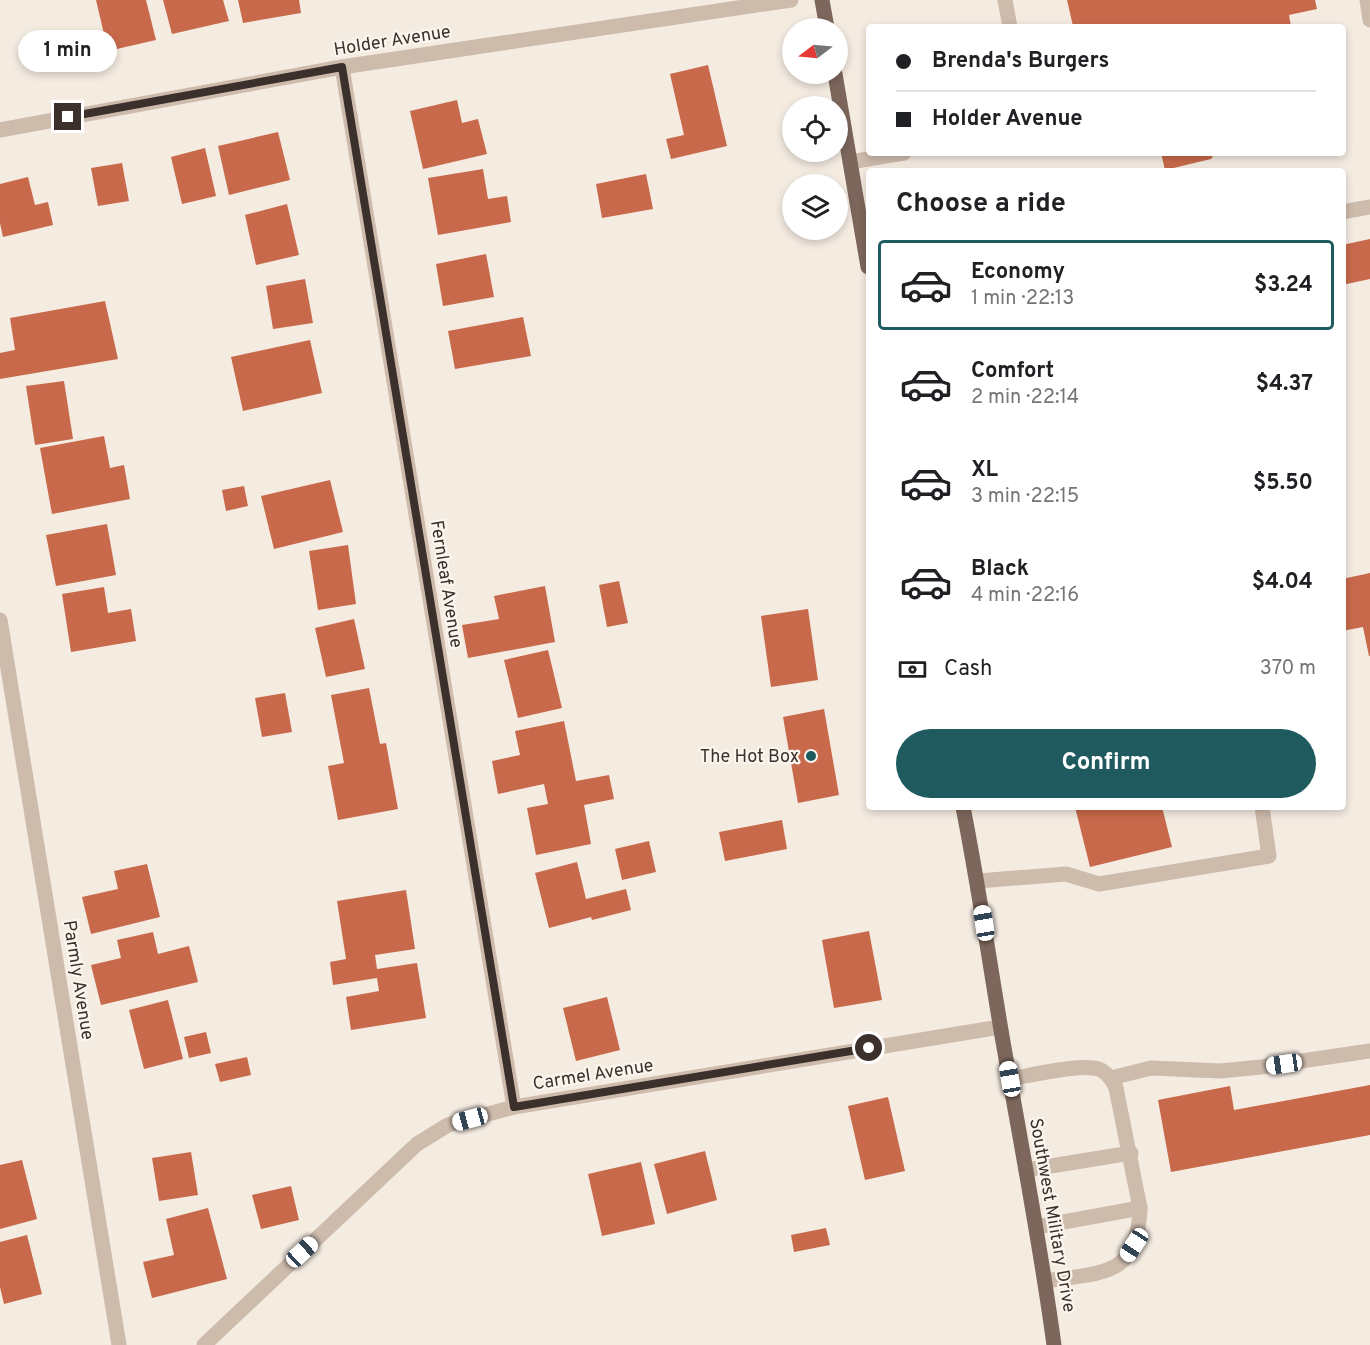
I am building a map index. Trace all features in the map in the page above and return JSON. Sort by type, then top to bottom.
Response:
[{"type":"main road","points":[[822,0],[825,18]]},
{"type":"main road","points":[[837,84],[866,255]]},
{"type":"main road","name":"Southwest Military Drive","points":[[964,810],[978,881],[1000,1027],[1036,1227],[1054,1345]]},
{"type":"street","name":"Holder Avenue","points":[[0,130],[342,67],[791,0]]},
{"type":"street","points":[[1005,0],[1009,24]]},
{"type":"street","points":[[1366,0],[1370,20]]},
{"type":"street","name":"Fernleaf Avenue","points":[[342,67],[514,1107]]},
{"type":"street","points":[[850,162],[886,156]]},
{"type":"street","points":[[1346,211],[1370,207]]},
{"type":"street","name":"Parmly Avenue","points":[[0,620],[119,1345]]},
{"type":"street","points":[[978,881],[1066,874],[1099,884],[1269,856],[1262,810]]},
{"type":"street","name":"Carmel Avenue","points":[[204,1345],[417,1144],[448,1125],[514,1107],[1000,1027]]},
{"type":"street","points":[[1111,1078],[1151,1068],[1220,1071],[1295,1063],[1370,1051]]},
{"type":"street","points":[[1010,1079],[1083,1067],[1100,1070],[1111,1078],[1116,1088],[1131,1153],[1140,1208],[1140,1224],[1134,1245],[1124,1262],[1105,1272],[1045,1281]]},
{"type":"street","points":[[1026,1170],[1131,1153]]},
{"type":"street","points":[[1036,1227],[1140,1208]]},
{"type":"building","points":[[96,0],[146,0],[156,40],[108,51]]},
{"type":"building","points":[[163,0],[223,0],[229,21],[172,34]]},
{"type":"building","points":[[238,0],[299,0],[301,13],[243,23]]},
{"type":"building","points":[[1067,0],[1315,0],[1317,9],[1289,15],[1290,24],[1073,24]]},
{"type":"building","points":[[708,65],[727,146],[671,159],[666,139],[684,135],[670,74]]},
{"type":"building","points":[[457,100],[462,123],[478,119],[487,154],[423,169],[410,111]]},
{"type":"building","points":[[278,132],[290,180],[229,195],[218,146]]},
{"type":"building","points":[[205,148],[216,196],[182,204],[171,157]]},
{"type":"building","points":[[1162,156],[1213,156],[1211,159],[1165,168]]},
{"type":"building","points":[[122,163],[129,201],[98,206],[91,168]]},
{"type":"building","points":[[483,169],[488,199],[507,196],[511,222],[438,235],[428,178]]},
{"type":"building","points":[[646,174],[653,209],[602,218],[596,184]]},
{"type":"building","points":[[28,177],[35,205],[48,202],[53,225],[3,237],[0,223],[0,184]]},
{"type":"building","points":[[287,204],[299,255],[256,265],[245,215]]},
{"type":"building","points":[[1370,239],[1370,279],[1346,284],[1346,244]]},
{"type":"building","points":[[486,254],[494,297],[443,306],[436,264]]},
{"type":"building","points":[[305,279],[313,323],[273,329],[266,286]]},
{"type":"building","points":[[105,301],[118,359],[0,379],[0,353],[15,350],[10,318]]},
{"type":"building","points":[[523,317],[531,356],[455,369],[448,331]]},
{"type":"building","points":[[310,340],[322,393],[243,411],[231,357]]},
{"type":"building","points":[[64,381],[73,439],[35,445],[26,386]]},
{"type":"building","points":[[104,436],[110,468],[124,465],[130,499],[52,514],[40,448]]},
{"type":"building","points":[[330,480],[343,532],[274,549],[261,496]]},
{"type":"building","points":[[244,486],[248,506],[226,511],[222,490]]},
{"type":"building","points":[[107,524],[116,575],[56,586],[46,535]]},
{"type":"building","points":[[348,545],[356,604],[318,610],[309,551]]},
{"type":"building","points":[[1370,573],[1370,656],[1363,627],[1346,630],[1346,578]]},
{"type":"building","points":[[619,581],[628,623],[607,627],[599,585]]},
{"type":"building","points":[[545,586],[555,642],[468,658],[462,625],[499,619],[494,596]]},
{"type":"building","points":[[104,587],[108,613],[131,609],[136,641],[71,652],[62,594]]},
{"type":"building","points":[[808,609],[818,680],[771,687],[761,616]]},
{"type":"building","points":[[354,619],[365,669],[326,677],[315,628]]},
{"type":"building","points":[[548,650],[562,708],[518,718],[504,660]]},
{"type":"building","points":[[369,688],[380,744],[386,743],[398,809],[338,820],[328,766],[344,763],[331,695]]},
{"type":"building","points":[[285,693],[292,732],[262,737],[255,698]]},
{"type":"building","name":"The Hot Box","points":[[824,709],[839,795],[798,803],[783,717]]},
{"type":"building","points":[[564,721],[576,781],[609,775],[614,799],[584,805],[591,844],[536,855],[527,808],[548,804],[544,784],[498,794],[492,761],[520,755],[515,731]]},
{"type":"building","points":[[1076,810],[1163,810],[1172,847],[1090,867]]},
{"type":"building","points":[[782,820],[787,849],[725,861],[719,832]]},
{"type":"building","points":[[649,841],[656,872],[622,880],[615,849]]},
{"type":"building","points":[[577,862],[586,899],[626,889],[631,910],[549,928],[535,873]]},
{"type":"building","points":[[147,864],[160,917],[91,934],[82,897],[118,889],[114,871]]},
{"type":"building","points":[[406,890],[415,949],[375,955],[377,969],[417,963],[426,1018],[351,1030],[346,997],[379,991],[377,978],[333,985],[330,962],[346,959],[337,901]]},
{"type":"building","points":[[869,931],[882,1000],[834,1008],[822,940]]},
{"type":"building","points":[[153,932],[158,954],[189,946],[198,982],[101,1005],[91,965],[121,958],[117,940]]},
{"type":"building","points":[[607,997],[620,1050],[576,1061],[563,1008]]},
{"type":"building","points":[[168,1000],[183,1059],[144,1069],[129,1010]]},
{"type":"building","points":[[206,1032],[211,1053],[189,1058],[184,1037]]},
{"type":"building","points":[[247,1057],[251,1075],[220,1082],[215,1064]]},
{"type":"building","points":[[1370,1085],[1370,1135],[1171,1172],[1158,1100],[1230,1086],[1234,1110]]},
{"type":"building","points":[[888,1097],[905,1171],[865,1180],[848,1106]]},
{"type":"building","points":[[705,1151],[717,1200],[667,1214],[654,1164]]},
{"type":"building","points":[[191,1152],[198,1195],[159,1201],[152,1158]]},
{"type":"building","points":[[22,1160],[37,1219],[0,1229],[0,1165]]},
{"type":"building","points":[[641,1162],[655,1224],[602,1236],[588,1174]]},
{"type":"building","points":[[291,1186],[299,1220],[261,1229],[252,1195]]},
{"type":"building","points":[[208,1208],[227,1279],[152,1298],[143,1262],[174,1255],[166,1219]]},
{"type":"building","points":[[826,1228],[830,1245],[794,1252],[791,1235]]},
{"type":"building","points":[[27,1235],[42,1294],[4,1304],[0,1287],[0,1242]]},
{"type":"place","name":"The Hot Box","points":[[811,756]]},
{"type":"route","points":[[68,117],[342,67],[514,1107],[869,1048]]}]
